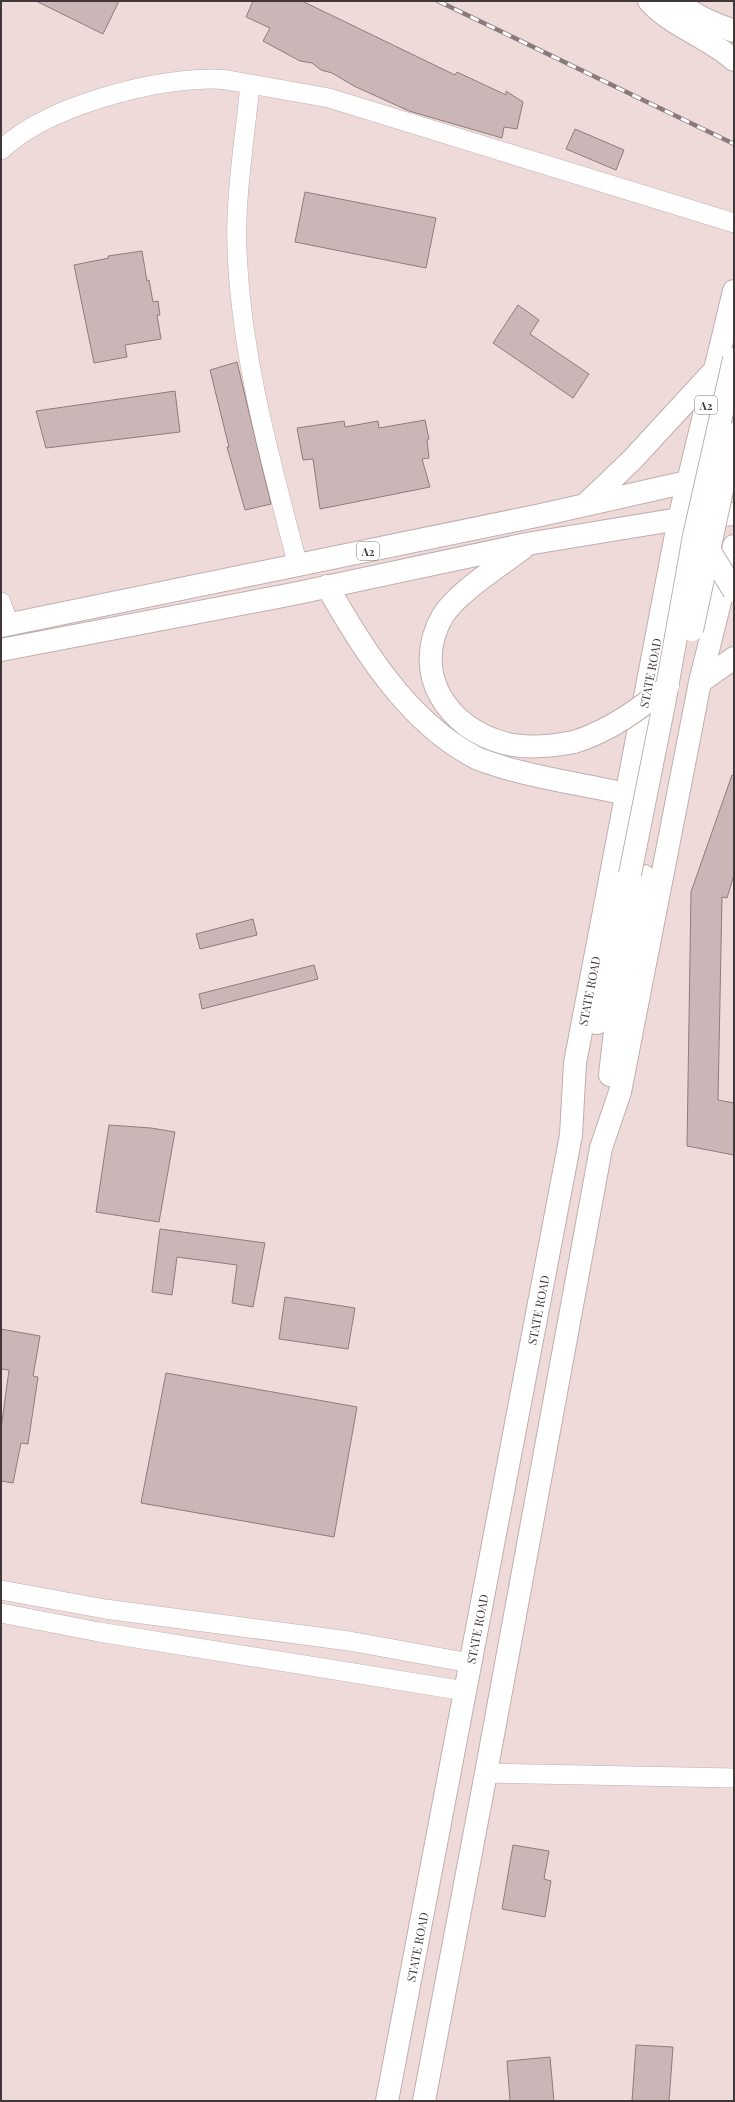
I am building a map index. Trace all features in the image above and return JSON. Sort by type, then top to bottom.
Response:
[{"type":"main road","points":[[649,1],[663,16],[724,51],[734,60]]},
{"type":"main road","points":[[677,1],[688,10],[705,20],[734,31]]},
{"type":"main road","name":"A2","points":[[679,519],[734,291]]},
{"type":"main road","points":[[424,2101],[601,1148],[637,875],[694,536],[734,359]]},
{"type":"main road","points":[[585,504],[632,460],[714,371]]},
{"type":"main road","points":[[571,1135],[614,952],[637,875],[734,434]]},
{"type":"main road","name":"A2","points":[[5,626],[298,566],[687,482],[734,476]]},
{"type":"main road","name":"A2","points":[[1,650],[327,586],[527,544],[679,519],[734,514]]},
{"type":"main road","name":"STATE ROAD","points":[[387,2101],[571,1135],[575,1063],[679,519]]},
{"type":"main road","points":[[527,544],[455,600],[435,633],[431,671],[443,702],[452,714],[468,726],[486,736],[505,743],[558,745],[585,738],[624,719],[668,686]]},
{"type":"main road","points":[[601,1148],[620,1092],[700,682],[734,546]]},
{"type":"main road","points":[[709,550],[734,591]]},
{"type":"main road","points":[[717,614],[734,583]]},
{"type":"main road","points":[[327,586],[352,631],[391,685],[439,735],[471,756],[525,775],[626,794]]},
{"type":"main road","points":[[700,682],[734,658]]},
{"type":"street","points":[[1,150],[42,122],[84,104],[126,92],[172,83],[212,78],[329,98],[734,223]]},
{"type":"street","points":[[250,84],[240,176],[237,249],[245,343],[261,424],[298,566]]},
{"type":"street","points":[[1,602],[5,626]]},
{"type":"street","points":[[1,1590],[105,1609],[349,1641],[470,1663]]},
{"type":"street","points":[[1,1613],[99,1632],[465,1691]]},
{"type":"street","points":[[486,1773],[734,1778]]},
{"type":"building","points":[[36,1],[119,1],[103,34]]},
{"type":"building","points":[[253,1],[302,1],[455,75],[457,72],[506,95],[506,91],[523,102],[517,129],[504,127],[502,138],[409,111],[354,86],[332,73],[321,70],[312,63],[300,61],[263,41],[270,28],[246,17]]},
{"type":"building","points":[[575,129],[624,150],[616,170],[566,149]]},
{"type":"building","points":[[305,192],[436,218],[426,268],[295,242]]},
{"type":"building","points":[[142,251],[147,281],[149,280],[153,302],[158,301],[160,315],[157,315],[161,339],[125,345],[127,357],[94,363],[74,265],[109,258],[108,256]]},
{"type":"building","points":[[518,305],[539,320],[530,334],[589,374],[573,398],[493,343]]},
{"type":"building","points":[[237,362],[271,504],[245,510],[227,447],[229,447],[210,370]]},
{"type":"building","points":[[175,391],[180,432],[46,448],[36,411]]},
{"type":"building","points":[[425,420],[429,439],[427,440],[429,458],[422,459],[430,487],[320,509],[313,459],[303,460],[297,428],[344,421],[345,427],[378,421],[379,428]]},
{"type":"building","points":[[732,775],[734,776],[734,875],[727,898],[722,897],[718,1100],[734,1103],[734,1155],[687,1146],[691,892]]},
{"type":"building","points":[[253,919],[257,935],[200,949],[196,934]]},
{"type":"building","points":[[314,965],[318,979],[202,1009],[199,994]]},
{"type":"building","points":[[109,1125],[151,1128],[175,1132],[159,1222],[96,1212]]},
{"type":"building","points":[[160,1229],[265,1243],[253,1307],[232,1303],[237,1265],[177,1257],[172,1295],[152,1292]]},
{"type":"building","points":[[285,1297],[355,1308],[348,1349],[279,1339]]},
{"type":"building","points":[[1,1329],[40,1336],[33,1376],[38,1377],[28,1444],[21,1443],[13,1483],[1,1481],[1,1429],[9,1370],[1,1369]]},
{"type":"building","points":[[166,1373],[357,1407],[334,1537],[141,1503]]},
{"type":"building","points":[[513,1845],[549,1851],[544,1879],[551,1881],[545,1917],[502,1909]]},
{"type":"building","points":[[636,2045],[673,2047],[669,2101],[632,2101]]},
{"type":"building","points":[[550,2057],[554,2101],[510,2101],[507,2061]]},
{"type":"railway","points":[[438,1],[734,144]]}]
